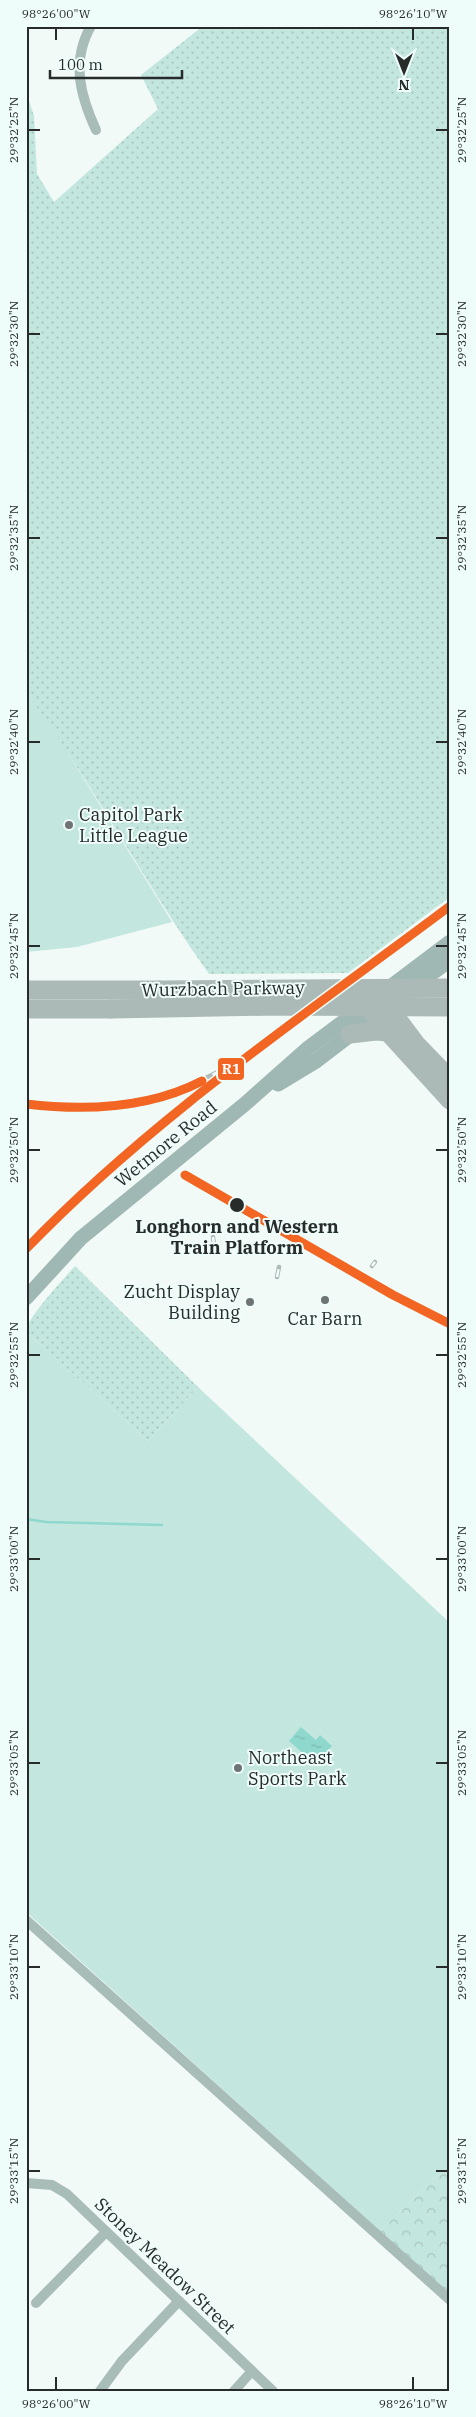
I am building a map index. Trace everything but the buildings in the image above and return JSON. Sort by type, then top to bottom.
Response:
[{"type":"highway","points":[[411,1038],[407,1019],[408,1004],[416,985]]},
{"type":"highway","name":"Wurzbach Parkway","points":[[26,990],[450,988]]},
{"type":"highway","points":[[378,1005],[388,1032],[450,1100]]},
{"type":"highway","points":[[378,1005],[450,1079]]},
{"type":"highway","name":"Wurzbach Parkway","points":[[26,1009],[275,1006],[450,1007]]},
{"type":"highway","points":[[350,1034],[374,1031],[388,1032]]},
{"type":"main road","name":"Wetmore Road","points":[[245,1104],[316,1061],[350,1034],[378,1005],[450,942]]},
{"type":"main road","name":"Wetmore Road","points":[[26,1298],[81,1238],[245,1104],[307,1049],[378,1005],[416,985],[450,960]]},
{"type":"street","points":[[91,26],[81,50],[78,73],[87,109],[96,130]]},
{"type":"street","points":[[26,1920],[450,2300]]},
{"type":"street","name":"Stoney Meadow Street","points":[[26,2183],[43,2183],[63,2191],[273,2391]]},
{"type":"street","points":[[36,2303],[106,2232]]},
{"type":"street","points":[[100,2391],[117,2366],[179,2301]]},
{"type":"street","points":[[234,2391],[252,2371]]},
{"type":"green space","points":[[203,26],[450,26],[450,897],[348,973],[209,974],[162,904],[74,762],[26,693],[26,92],[34,116],[37,174],[54,202],[158,109],[141,75]]},
{"type":"green space","name":"Capitol Park Little League","points":[[26,693],[52,727],[172,922],[77,947],[26,952]]},
{"type":"green space","points":[[75,1266],[198,1387],[148,1441],[26,1332],[32,1317]]},
{"type":"green space","name":"Northeast Sports Park","points":[[26,1332],[148,1441],[198,1387],[450,1623],[450,2163],[380,2231],[26,1912]]},
{"type":"green space","points":[[450,2163],[450,2294],[380,2231]]},
{"type":"water","points":[[301,1727],[316,1740],[320,1735],[332,1746],[315,1764],[289,1741]]},
{"type":"waterway","points":[[26,1519],[46,1522],[162,1525]]},
{"type":"railway","points":[[26,1104],[93,1107],[124,1104],[153,1098],[181,1089],[210,1076],[268,1042]]},
{"type":"railway","points":[[185,1175],[393,1295],[450,1324]]},
{"type":"railway","points":[[213,1237],[214,1244]]},
{"type":"railway","points":[[372,1266],[375,1262]]},
{"type":"railway","points":[[277,1277],[279,1267]]},
{"type":"transit line","name":"R1","points":[[26,1249],[74,1201],[177,1112],[285,1028],[450,906]]},
{"type":"transit line","name":"R1","points":[[26,1104],[71,1107],[116,1106],[160,1097],[202,1081]]},
{"type":"transit line","name":"R1","points":[[185,1175],[393,1295],[450,1324]]},
{"type":"place","name":"Capitol Park Little League","points":[[69,825]]},
{"type":"place","name":"Longhorn and Western Train Platform","points":[[237,1205]]},
{"type":"place","name":"Car Barn","points":[[325,1300]]},
{"type":"place","name":"Zucht Display Building","points":[[250,1302]]},
{"type":"place","name":"Northeast Sports Park","points":[[238,1768]]}]
